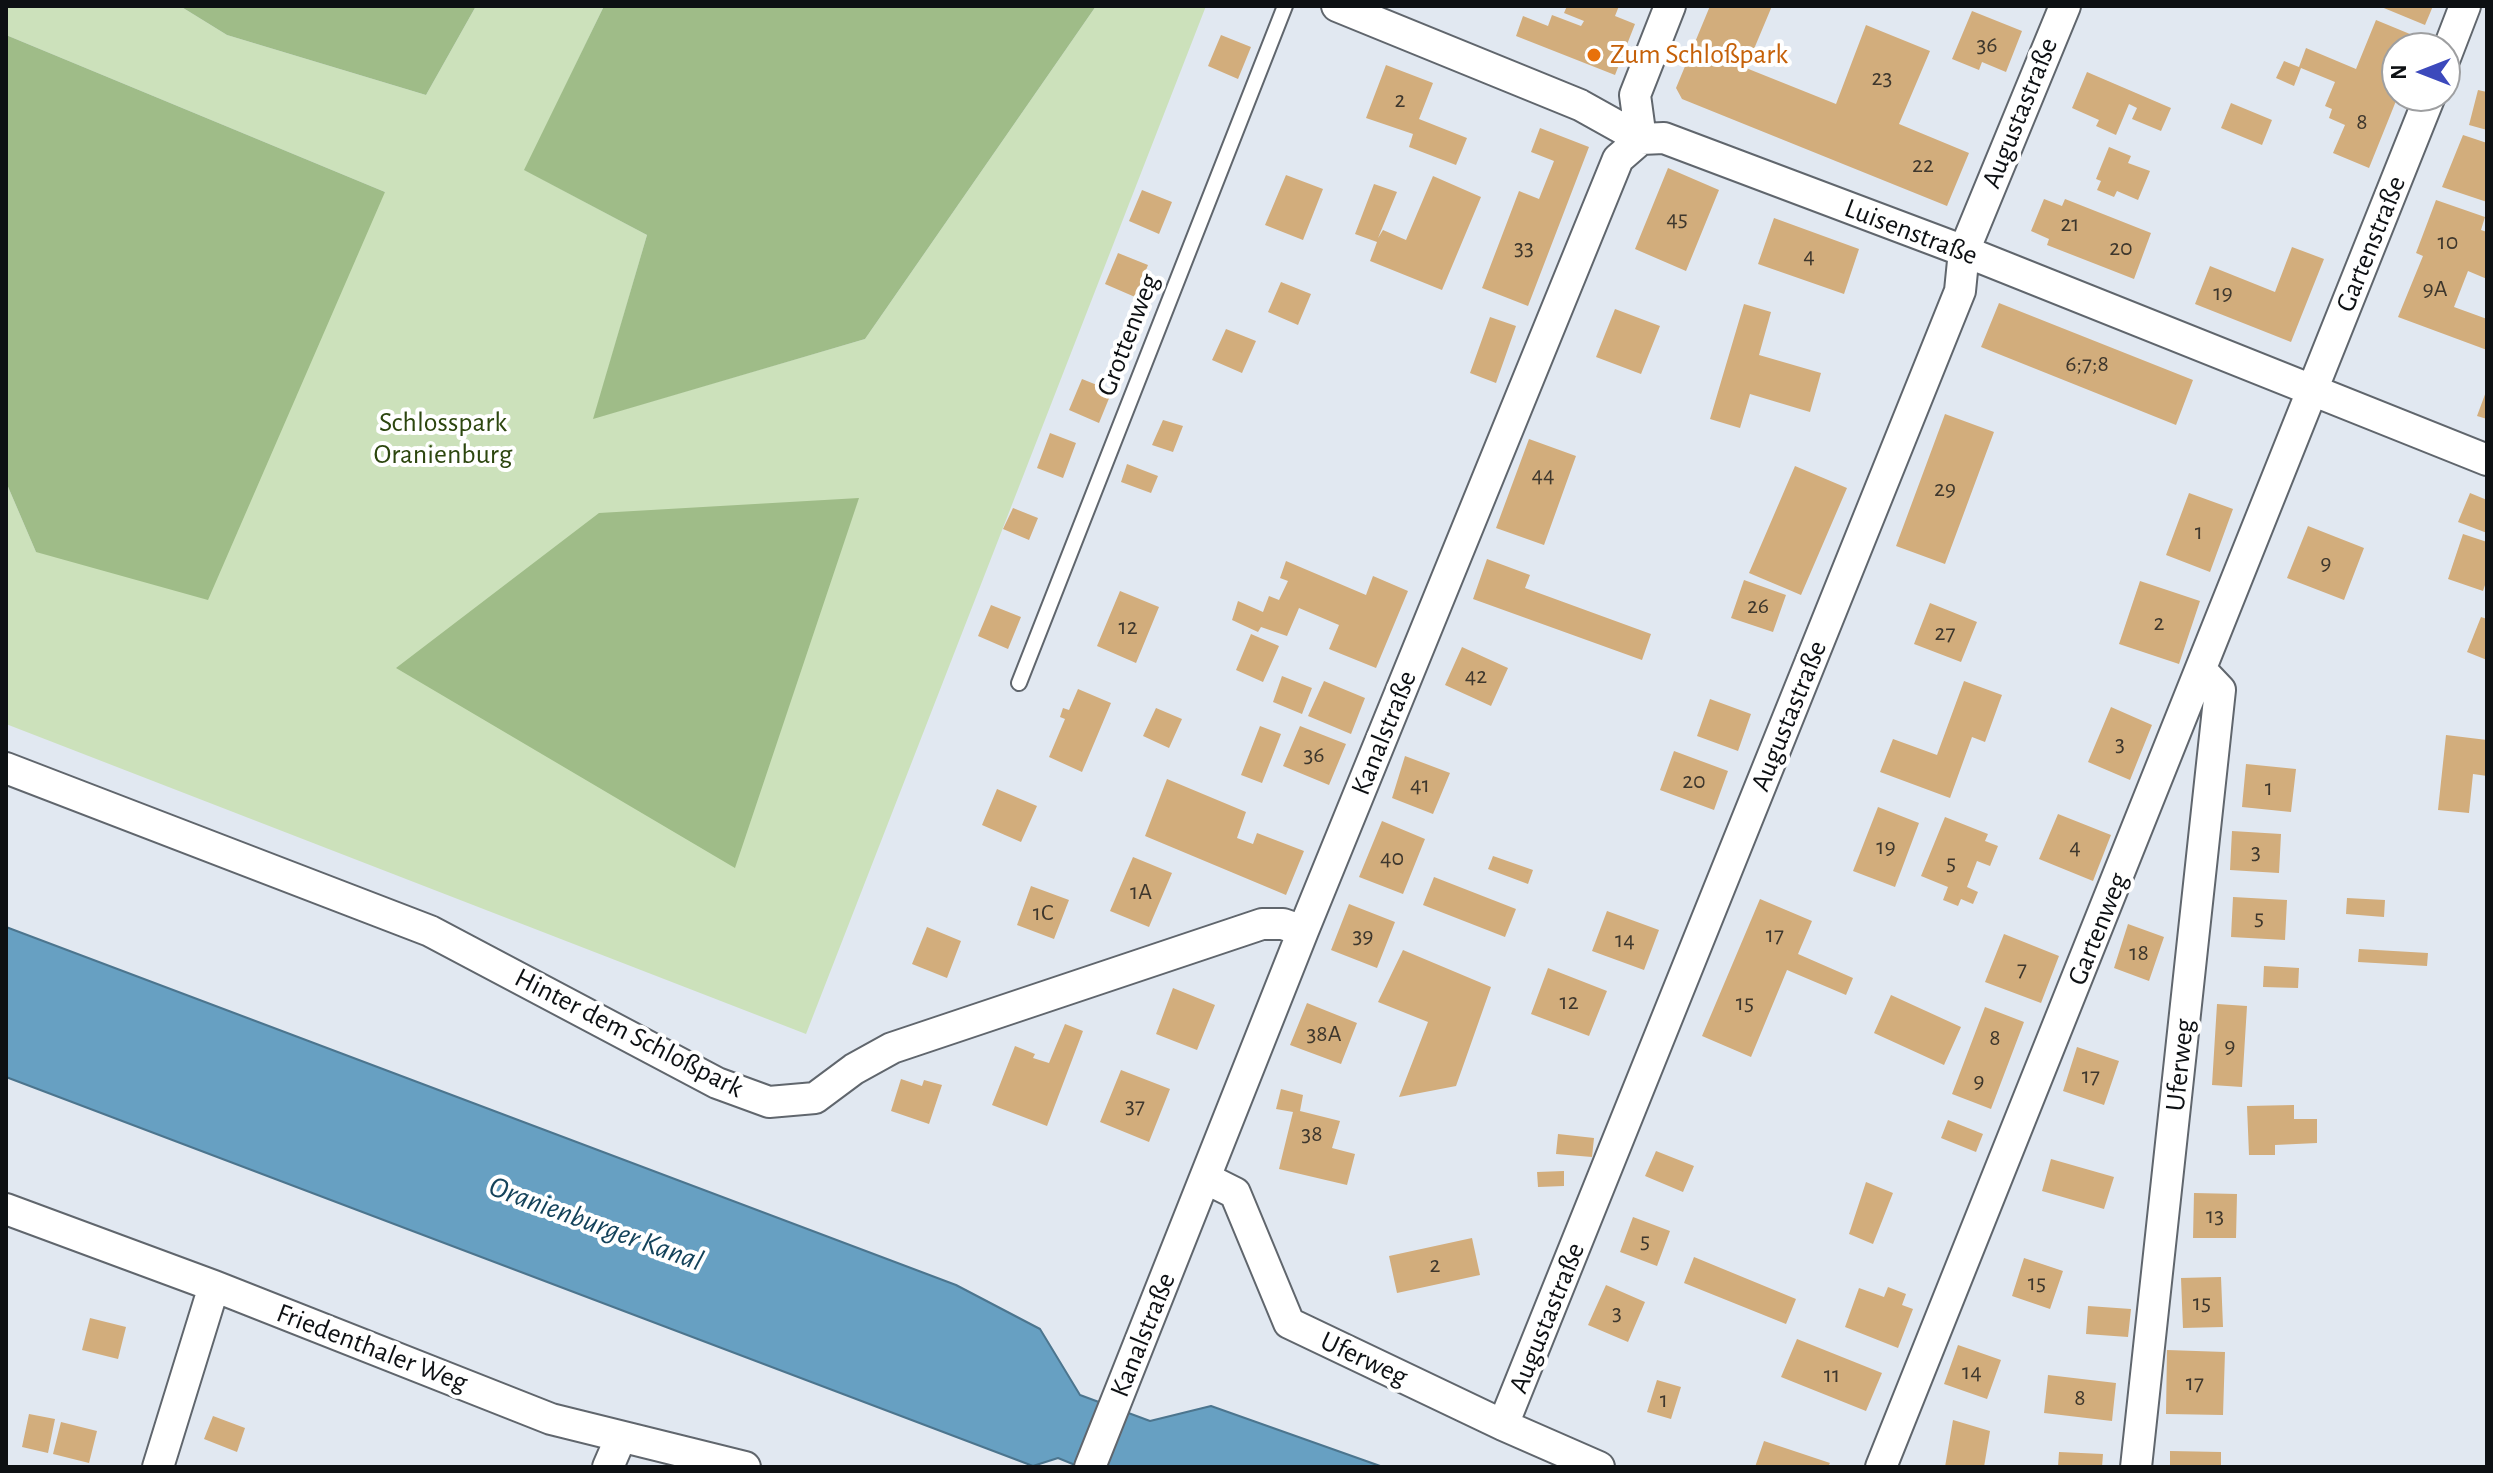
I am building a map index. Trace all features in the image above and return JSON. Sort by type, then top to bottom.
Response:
[{"type":"street","name":"Luisenstraße","points":[[1337,6],[1580,105],[1641,139],[1664,138],[1964,251],[2487,460]]},
{"type":"street","points":[[1641,139],[1635,95],[1670,6]]},
{"type":"street","name":"Augustastraße","points":[[1503,1425],[1960,291],[1964,251],[2065,6]]},
{"type":"street","points":[[2455,32],[2465,6]]},
{"type":"street","name":"Gartenstraße","points":[[2312,391],[2424,112]]},
{"type":"street","name":"Kanalstraße","points":[[1090,1467],[1303,931],[1618,159],[1641,139]]},
{"type":"street","name":"Gartenweg","points":[[1881,1467],[2312,391]]},
{"type":"street","name":"Uferweg","points":[[2136,1467],[2220,690],[2202,671]]},
{"type":"street","name":"Hinter dem Schloßpark","points":[[6,768],[430,931],[717,1083],[769,1102],[815,1098],[854,1069],[892,1048],[1262,924],[1283,924],[1303,931]]},
{"type":"street","name":"Uferweg","points":[[1205,1178],[1235,1193],[1289,1323],[1599,1467]]},
{"type":"street","name":"Friedenthaler Weg","points":[[6,1209],[214,1286],[551,1419],[745,1467]]},
{"type":"street","points":[[158,1467],[214,1286]]},
{"type":"street","points":[[608,1467],[621,1437]]},
{"type":"lane","name":"Grottenweg","points":[[1019,683],[1285,6]]},
{"type":"green space","name":"Schlosspark Oranienburg","points":[[6,6],[180,6],[227,35],[426,95],[476,6],[604,6],[525,170],[647,235],[594,418],[865,339],[1096,6],[1206,6],[806,1034],[6,724],[6,482],[36,552],[385,192],[6,35]]},
{"type":"green space","points":[[180,6],[476,6],[426,95],[227,35]]},
{"type":"green space","points":[[604,6],[1096,6],[865,339],[593,419],[647,235],[524,170]]},
{"type":"green space","points":[[6,35],[385,192],[208,600],[36,552],[6,482]]},
{"type":"green space","points":[[859,498],[735,868],[396,668],[599,513]]},
{"type":"water","name":"Oranienburger Kanal","points":[[6,927],[956,1285],[1040,1329],[1080,1395],[1150,1421],[1211,1406],[1383,1467],[1080,1467],[1058,1458],[1033,1466],[6,1077]]},
{"type":"building","name":"Zum Schloßpark","points":[[1567,6],[1619,6],[1615,16],[1635,24],[1615,75],[1516,36],[1523,16],[1548,26],[1552,15],[1581,26],[1584,21],[1564,13]]},
{"type":"building","points":[[1710,6],[1772,6],[1746,68],[1836,104],[1866,25],[1930,51],[1899,124],[1969,153],[1947,206],[1682,99],[1676,88]]},
{"type":"building","points":[[2379,6],[2433,6],[2425,25]]},
{"type":"building","points":[[1972,11],[2022,31],[2006,72],[1982,62],[1979,70],[1952,59]]},
{"type":"building","points":[[2376,20],[2405,32],[2381,32],[2381,112],[2392,112],[2369,168],[2333,153],[2345,125],[2329,118],[2332,109],[2325,106],[2335,82],[2301,68],[2294,86],[2276,78],[2284,61],[2299,67],[2306,48],[2356,69]]},
{"type":"building","points":[[1221,35],[1251,47],[1238,79],[1208,66]]},
{"type":"building","points":[[1386,65],[1433,83],[1419,119],[1467,138],[1456,165],[1409,147],[1413,134],[1366,118]]},
{"type":"building","points":[[2087,72],[2171,108],[2161,131],[2132,119],[2137,108],[2129,104],[2116,135],[2096,126],[2099,120],[2072,108]]},
{"type":"building","points":[[2478,90],[2487,92],[2487,130],[2469,125]]},
{"type":"building","points":[[2231,103],[2272,120],[2262,145],[2221,128]]},
{"type":"building","points":[[1540,128],[1589,147],[1528,306],[1482,288],[1519,191],[1539,199],[1554,161],[1531,152]]},
{"type":"building","points":[[2463,135],[2487,143],[2487,202],[2442,187]]},
{"type":"building","points":[[2109,147],[2131,156],[2128,163],[2150,171],[2138,200],[2117,191],[2114,197],[2097,190],[2101,181],[2096,179]]},
{"type":"building","points":[[1668,168],[1719,190],[1686,271],[1635,249]]},
{"type":"building","points":[[1286,175],[1323,189],[1303,240],[1265,225]]},
{"type":"building","points":[[1433,176],[1481,197],[1442,290],[1370,261],[1377,242],[1355,234],[1374,184],[1397,192],[1378,238],[1383,230],[1406,240]]},
{"type":"building","points":[[1142,190],[1172,202],[1159,234],[1129,221]]},
{"type":"building","points":[[2044,199],[2062,206],[2065,199],[2151,233],[2134,279],[2047,245],[2049,239],[2031,231]]},
{"type":"building","points":[[2436,200],[2485,217],[2481,230],[2487,232],[2487,279],[2468,271],[2454,307],[2487,319],[2487,350],[2398,317],[2423,256],[2416,253]]},
{"type":"building","points":[[1774,218],[1859,249],[1844,294],[1758,264]]},
{"type":"building","points":[[2292,247],[2324,259],[2291,342],[2195,304],[2210,266],[2275,292]]},
{"type":"building","points":[[1118,253],[1148,265],[1135,297],[1105,284]]},
{"type":"building","points":[[1281,282],[1311,294],[1298,325],[1268,312]]},
{"type":"building","points":[[1999,303],[2193,380],[2176,425],[1981,347]]},
{"type":"building","points":[[1744,304],[1771,312],[1759,355],[1821,373],[1810,412],[1750,394],[1740,428],[1710,419]]},
{"type":"building","points":[[1615,309],[1660,326],[1641,374],[1596,357]]},
{"type":"building","points":[[1490,317],[1516,326],[1496,383],[1470,373]]},
{"type":"building","points":[[1226,329],[1256,341],[1242,373],[1212,360]]},
{"type":"building","points":[[1082,379],[1112,391],[1099,423],[1069,410]]},
{"type":"building","points":[[2487,389],[2487,419],[2477,416]]},
{"type":"building","points":[[1945,414],[1994,432],[1945,564],[1896,546]]},
{"type":"building","points":[[1163,420],[1183,426],[1173,452],[1152,445]]},
{"type":"building","points":[[1050,433],[1076,443],[1063,478],[1037,468]]},
{"type":"building","points":[[1529,439],[1576,456],[1544,545],[1496,528]]},
{"type":"building","points":[[1127,464],[1158,476],[1151,493],[1121,482]]},
{"type":"building","points":[[1795,466],[1847,488],[1801,595],[1749,573]]},
{"type":"building","points":[[2189,493],[2233,509],[2210,572],[2166,555]]},
{"type":"building","points":[[2470,493],[2487,500],[2487,533],[2458,522]]},
{"type":"building","points":[[1013,508],[1038,518],[1029,540],[1003,529]]},
{"type":"building","points":[[2308,526],[2364,548],[2344,600],[2287,578]]},
{"type":"building","points":[[2463,534],[2487,542],[2487,579],[2483,591],[2448,579]]},
{"type":"building","points":[[1487,559],[1530,575],[1525,588],[1651,634],[1642,660],[1473,599]]},
{"type":"building","points":[[1286,561],[1366,595],[1373,576],[1408,591],[1376,668],[1329,649],[1339,625],[1299,608],[1287,636],[1261,627],[1258,632],[1232,620],[1238,601],[1263,612],[1269,596],[1279,600],[1288,581],[1280,578]]},
{"type":"building","points":[[1744,580],[1786,595],[1773,632],[1731,618]]},
{"type":"building","points":[[2140,581],[2200,601],[2179,664],[2119,644]]},
{"type":"building","points":[[1120,591],[1159,607],[1136,663],[1097,646]]},
{"type":"building","points":[[1930,603],[1977,622],[1961,662],[1914,644]]},
{"type":"building","points":[[991,605],[1021,617],[1008,649],[978,636]]},
{"type":"building","points":[[2481,617],[2487,619],[2487,660],[2467,652]]},
{"type":"building","points":[[1251,634],[1279,646],[1263,682],[1236,670]]},
{"type":"building","points":[[1462,647],[1508,668],[1491,706],[1445,685]]},
{"type":"building","points":[[1282,676],[1312,688],[1302,714],[1273,702]]},
{"type":"building","points":[[1324,681],[1365,698],[1351,734],[1308,716]]},
{"type":"building","points":[[1964,681],[2002,695],[1985,742],[1972,737],[1950,798],[1880,772],[1893,739],[1937,755]]},
{"type":"building","points":[[1078,689],[1111,703],[1082,772],[1049,757],[1065,719],[1060,717],[1063,708],[1069,710]]},
{"type":"building","points":[[1710,699],[1751,714],[1738,751],[1697,736]]},
{"type":"building","points":[[2111,707],[2152,725],[2130,780],[2088,762]]},
{"type":"building","points":[[1156,708],[1182,719],[1169,748],[1143,736]]},
{"type":"building","points":[[1260,726],[1281,734],[1262,783],[1241,775]]},
{"type":"building","points":[[1300,726],[1346,744],[1329,785],[1283,766]]},
{"type":"building","points":[[2446,735],[2487,740],[2487,776],[2473,774],[2469,813],[2438,810]]},
{"type":"building","points":[[1674,751],[1728,771],[1714,810],[1660,790]]},
{"type":"building","points":[[1405,756],[1450,773],[1433,814],[1392,798]]},
{"type":"building","points":[[2246,764],[2296,769],[2291,812],[2242,807]]},
{"type":"building","points":[[1167,779],[1246,812],[1237,838],[1253,844],[1257,833],[1304,851],[1286,895],[1145,836]]},
{"type":"building","points":[[997,789],[1037,806],[1021,842],[982,825]]},
{"type":"building","points":[[1878,807],[1919,823],[1895,887],[1853,871]]},
{"type":"building","points":[[2058,814],[2111,835],[2093,881],[2039,859]]},
{"type":"building","points":[[1945,817],[1988,834],[1985,841],[1998,846],[1990,866],[1977,861],[1967,887],[1978,892],[1973,904],[1961,899],[1958,906],[1943,900],[1948,887],[1921,876]]},
{"type":"building","points":[[1382,821],[1425,839],[1403,894],[1359,877]]},
{"type":"building","points":[[2232,831],[2281,834],[2279,873],[2230,870]]},
{"type":"building","points":[[1493,856],[1533,870],[1528,884],[1488,869]]},
{"type":"building","points":[[1133,857],[1172,873],[1149,927],[1110,911]]},
{"type":"building","points":[[1434,877],[1516,909],[1505,937],[1423,905]]},
{"type":"building","points":[[1031,886],[1069,900],[1054,939],[1017,925]]},
{"type":"building","points":[[2233,897],[2287,900],[2285,940],[2231,937]]},
{"type":"building","points":[[2347,898],[2385,900],[2384,917],[2346,914]]},
{"type":"building","points":[[1760,899],[1812,921],[1798,954],[1853,978],[1846,995],[1787,970],[1751,1057],[1702,1036]]},
{"type":"building","points":[[1349,904],[1395,922],[1377,968],[1331,950]]},
{"type":"building","points":[[1607,911],[1659,930],[1644,970],[1592,951]]},
{"type":"building","points":[[2128,924],[2164,937],[2149,981],[2114,968]]},
{"type":"building","points":[[927,927],[961,941],[947,978],[912,964]]},
{"type":"building","points":[[2004,934],[2059,956],[2041,1003],[1985,982]]},
{"type":"building","points":[[2359,949],[2428,953],[2427,966],[2358,962]]},
{"type":"building","points":[[1403,950],[1491,987],[1456,1086],[1399,1097],[1428,1022],[1378,1002]]},
{"type":"building","points":[[2264,966],[2299,968],[2298,988],[2263,987]]},
{"type":"building","points":[[1548,968],[1607,991],[1589,1036],[1531,1014]]},
{"type":"building","points":[[1173,988],[1215,1005],[1197,1050],[1156,1034]]},
{"type":"building","points":[[1891,995],[1961,1027],[1944,1065],[1874,1033]]},
{"type":"building","points":[[1307,1003],[1357,1023],[1341,1064],[1290,1045]]},
{"type":"building","points":[[2217,1004],[2247,1006],[2242,1087],[2212,1085]]},
{"type":"building","points":[[1985,1007],[2024,1022],[1991,1109],[1952,1094]]},
{"type":"building","points":[[1065,1024],[1083,1031],[1047,1126],[992,1105],[1015,1046],[1035,1054],[1033,1058],[1049,1063]]},
{"type":"building","points":[[2077,1047],[2119,1061],[2104,1105],[2063,1091]]},
{"type":"building","points":[[1121,1070],[1170,1089],[1149,1142],[1100,1122]]},
{"type":"building","points":[[901,1079],[922,1086],[924,1080],[942,1085],[929,1124],[891,1111]]},
{"type":"building","points":[[1281,1089],[1303,1095],[1300,1111],[1340,1121],[1332,1148],[1355,1154],[1347,1185],[1279,1169],[1293,1112],[1276,1109]]},
{"type":"building","points":[[2294,1105],[2294,1119],[2317,1119],[2317,1143],[2275,1145],[2275,1155],[2249,1155],[2247,1106]]},
{"type":"building","points":[[1948,1120],[1983,1134],[1976,1152],[1941,1138]]},
{"type":"building","points":[[1558,1134],[1594,1138],[1592,1157],[1556,1154]]},
{"type":"building","points":[[1656,1151],[1694,1166],[1683,1192],[1645,1176]]},
{"type":"building","points":[[2051,1159],[2114,1177],[2104,1209],[2042,1191]]},
{"type":"building","points":[[1564,1171],[1564,1186],[1538,1187],[1537,1172]]},
{"type":"building","points":[[1866,1182],[1893,1193],[1873,1244],[1849,1234]]},
{"type":"building","points":[[2194,1193],[2237,1194],[2236,1238],[2193,1238]]},
{"type":"building","points":[[1633,1217],[1670,1231],[1657,1266],[1620,1252]]},
{"type":"building","points":[[1472,1238],[1480,1275],[1397,1293],[1389,1256]]},
{"type":"building","points":[[1694,1257],[1796,1299],[1786,1324],[1684,1283]]},
{"type":"building","points":[[2024,1258],[2063,1271],[2050,1309],[2012,1296]]},
{"type":"building","points":[[2221,1277],[2223,1327],[2183,1328],[2181,1278]]},
{"type":"building","points":[[1606,1285],[1645,1302],[1628,1342],[1588,1325]]},
{"type":"building","points":[[1888,1287],[1906,1294],[1902,1305],[1913,1309],[1898,1348],[1845,1327],[1859,1288],[1884,1297]]},
{"type":"building","points":[[2088,1306],[2131,1309],[2128,1337],[2086,1334]]},
{"type":"building","points":[[90,1318],[126,1327],[118,1359],[82,1350]]},
{"type":"building","points":[[1797,1339],[1882,1373],[1866,1411],[1781,1377]]},
{"type":"building","points":[[1958,1345],[2001,1360],[1987,1399],[1944,1384]]},
{"type":"building","points":[[2167,1350],[2225,1352],[2223,1415],[2166,1414]]},
{"type":"building","points":[[2048,1375],[2116,1383],[2112,1421],[2044,1413]]},
{"type":"building","points":[[1657,1380],[1681,1387],[1671,1419],[1647,1412]]},
{"type":"building","points":[[29,1414],[55,1419],[48,1453],[22,1447]]},
{"type":"building","points":[[213,1416],[245,1428],[237,1452],[204,1439]]},
{"type":"building","points":[[1953,1420],[1990,1431],[1984,1467],[1945,1467]]},
{"type":"building","points":[[61,1422],[97,1431],[89,1463],[53,1454]]},
{"type":"building","points":[[1764,1441],[1830,1463],[1828,1467],[1755,1467]]},
{"type":"building","points":[[2170,1451],[2221,1452],[2221,1467],[2170,1467]]},
{"type":"building","points":[[2059,1452],[2103,1454],[2102,1467],[2058,1467]]},
{"type":"place","name":"Zum Schloßpark","points":[[1594,55]]}]
